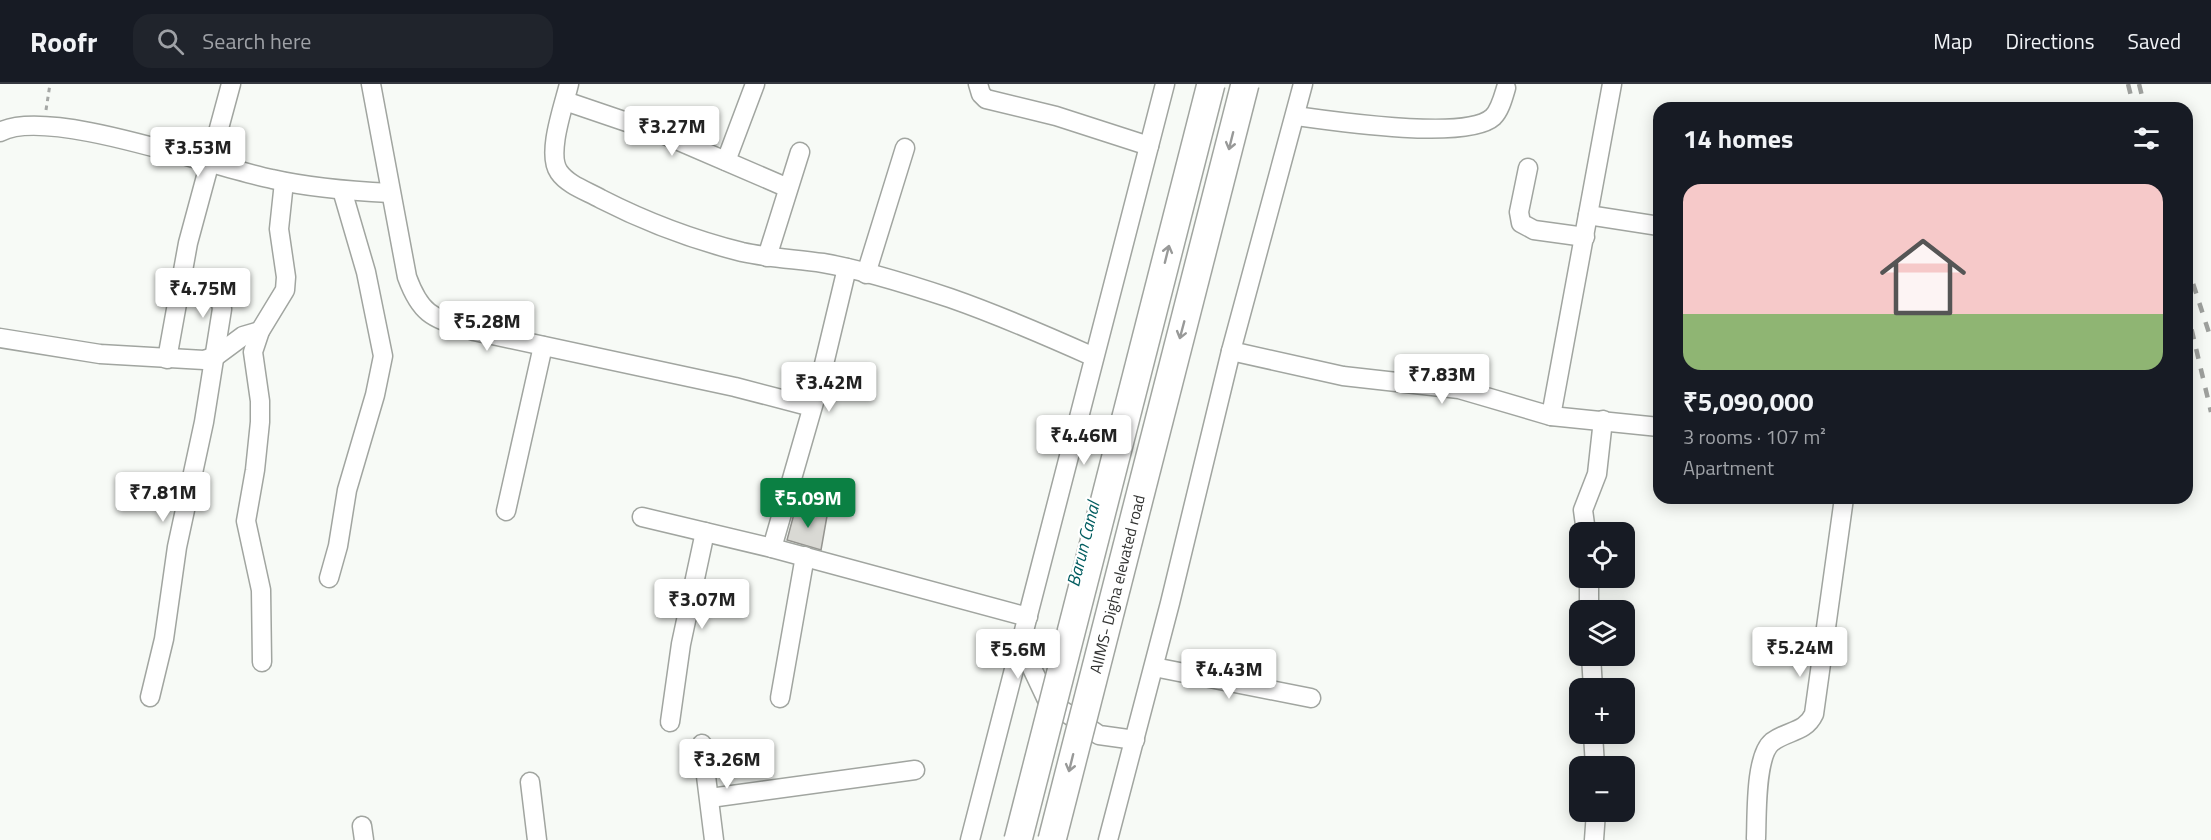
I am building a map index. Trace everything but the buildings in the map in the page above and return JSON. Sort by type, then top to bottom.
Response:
[{"type":"highway","name":"AIIMS- Digha elevated road","points":[[1018,840],[1211,84]]},
{"type":"highway","name":"AIIMS- Digha elevated road","points":[[1052,840],[1245,84]]},
{"type":"street","points":[[167,359],[188,243],[231,84]]},
{"type":"street","points":[[371,84],[407,277],[415,300],[425,311],[442,321],[474,331],[735,387],[812,407]]},
{"type":"street","points":[[726,160],[755,84]]},
{"type":"street","points":[[978,84],[981,94],[986,99],[1056,116],[1149,146]]},
{"type":"street","points":[[970,840],[1165,84]]},
{"type":"street","points":[[1108,840],[1154,667],[1231,351],[1303,84]]},
{"type":"street","points":[[1551,416],[1612,84]]},
{"type":"street","points":[[1296,116],[1405,128],[1466,127],[1479,125],[1494,117],[1506,88]]},
{"type":"street","points":[[788,188],[567,92],[554,147],[554,162],[566,180],[640,216],[710,242],[767,257],[847,268],[950,298],[1094,357]]},
{"type":"street","points":[[0,132],[19,125],[44,127],[114,138],[285,182],[342,190],[390,193]]},
{"type":"street","points":[[866,274],[905,148]]},
{"type":"street","points":[[767,257],[800,152]]},
{"type":"street","points":[[1528,168],[1519,212],[1521,223],[1534,230],[1585,237]]},
{"type":"street","points":[[262,662],[261,590],[246,521],[258,441],[260,401],[253,352],[260,331],[285,290],[286,277],[279,229],[285,182]]},
{"type":"street","points":[[329,578],[341,531],[347,490],[375,395],[383,356],[366,272],[342,190]]},
{"type":"street","points":[[1588,215],[1653,225]]},
{"type":"street","points":[[772,548],[812,407],[847,268]]},
{"type":"street","points":[[150,697],[164,639],[177,547],[216,356],[222,309],[220,298],[180,290]]},
{"type":"street","points":[[0,338],[100,354],[204,360],[216,356],[237,339],[260,331]]},
{"type":"street","points":[[506,511],[543,346]]},
{"type":"street","points":[[1231,351],[1342,376],[1459,389],[1551,416],[1653,426]]},
{"type":"street","points":[[1585,522],[1583,510],[1597,474],[1603,420]]},
{"type":"street","points":[[1756,838],[1761,764],[1764,752],[1771,743],[1803,729],[1814,714],[1843,504]]},
{"type":"street","points":[[642,518],[805,556],[1028,617]]},
{"type":"street","points":[[670,722],[681,644],[705,532]]},
{"type":"street","points":[[780,698],[805,556]]},
{"type":"street","points":[[1021,645],[1047,700],[1099,735],[1135,740]]},
{"type":"street","points":[[1154,667],[1311,698]]},
{"type":"street","points":[[702,744],[714,840]]},
{"type":"street","points":[[710,798],[915,770]]},
{"type":"street","points":[[530,782],[537,840]]},
{"type":"street","points":[[1594,840],[1595,822]]},
{"type":"path","points":[[44,127],[50,84]]},
{"type":"railway","points":[[2128,84],[2132,102]]},
{"type":"railway","points":[[2139,84],[2144,102]]},
{"type":"railway","points":[[2193,284],[2211,339]]},
{"type":"railway","points":[[2193,336],[2211,412]]},
{"type":"water label","name":"Barun Canal","points":[[1083,544]]}]
